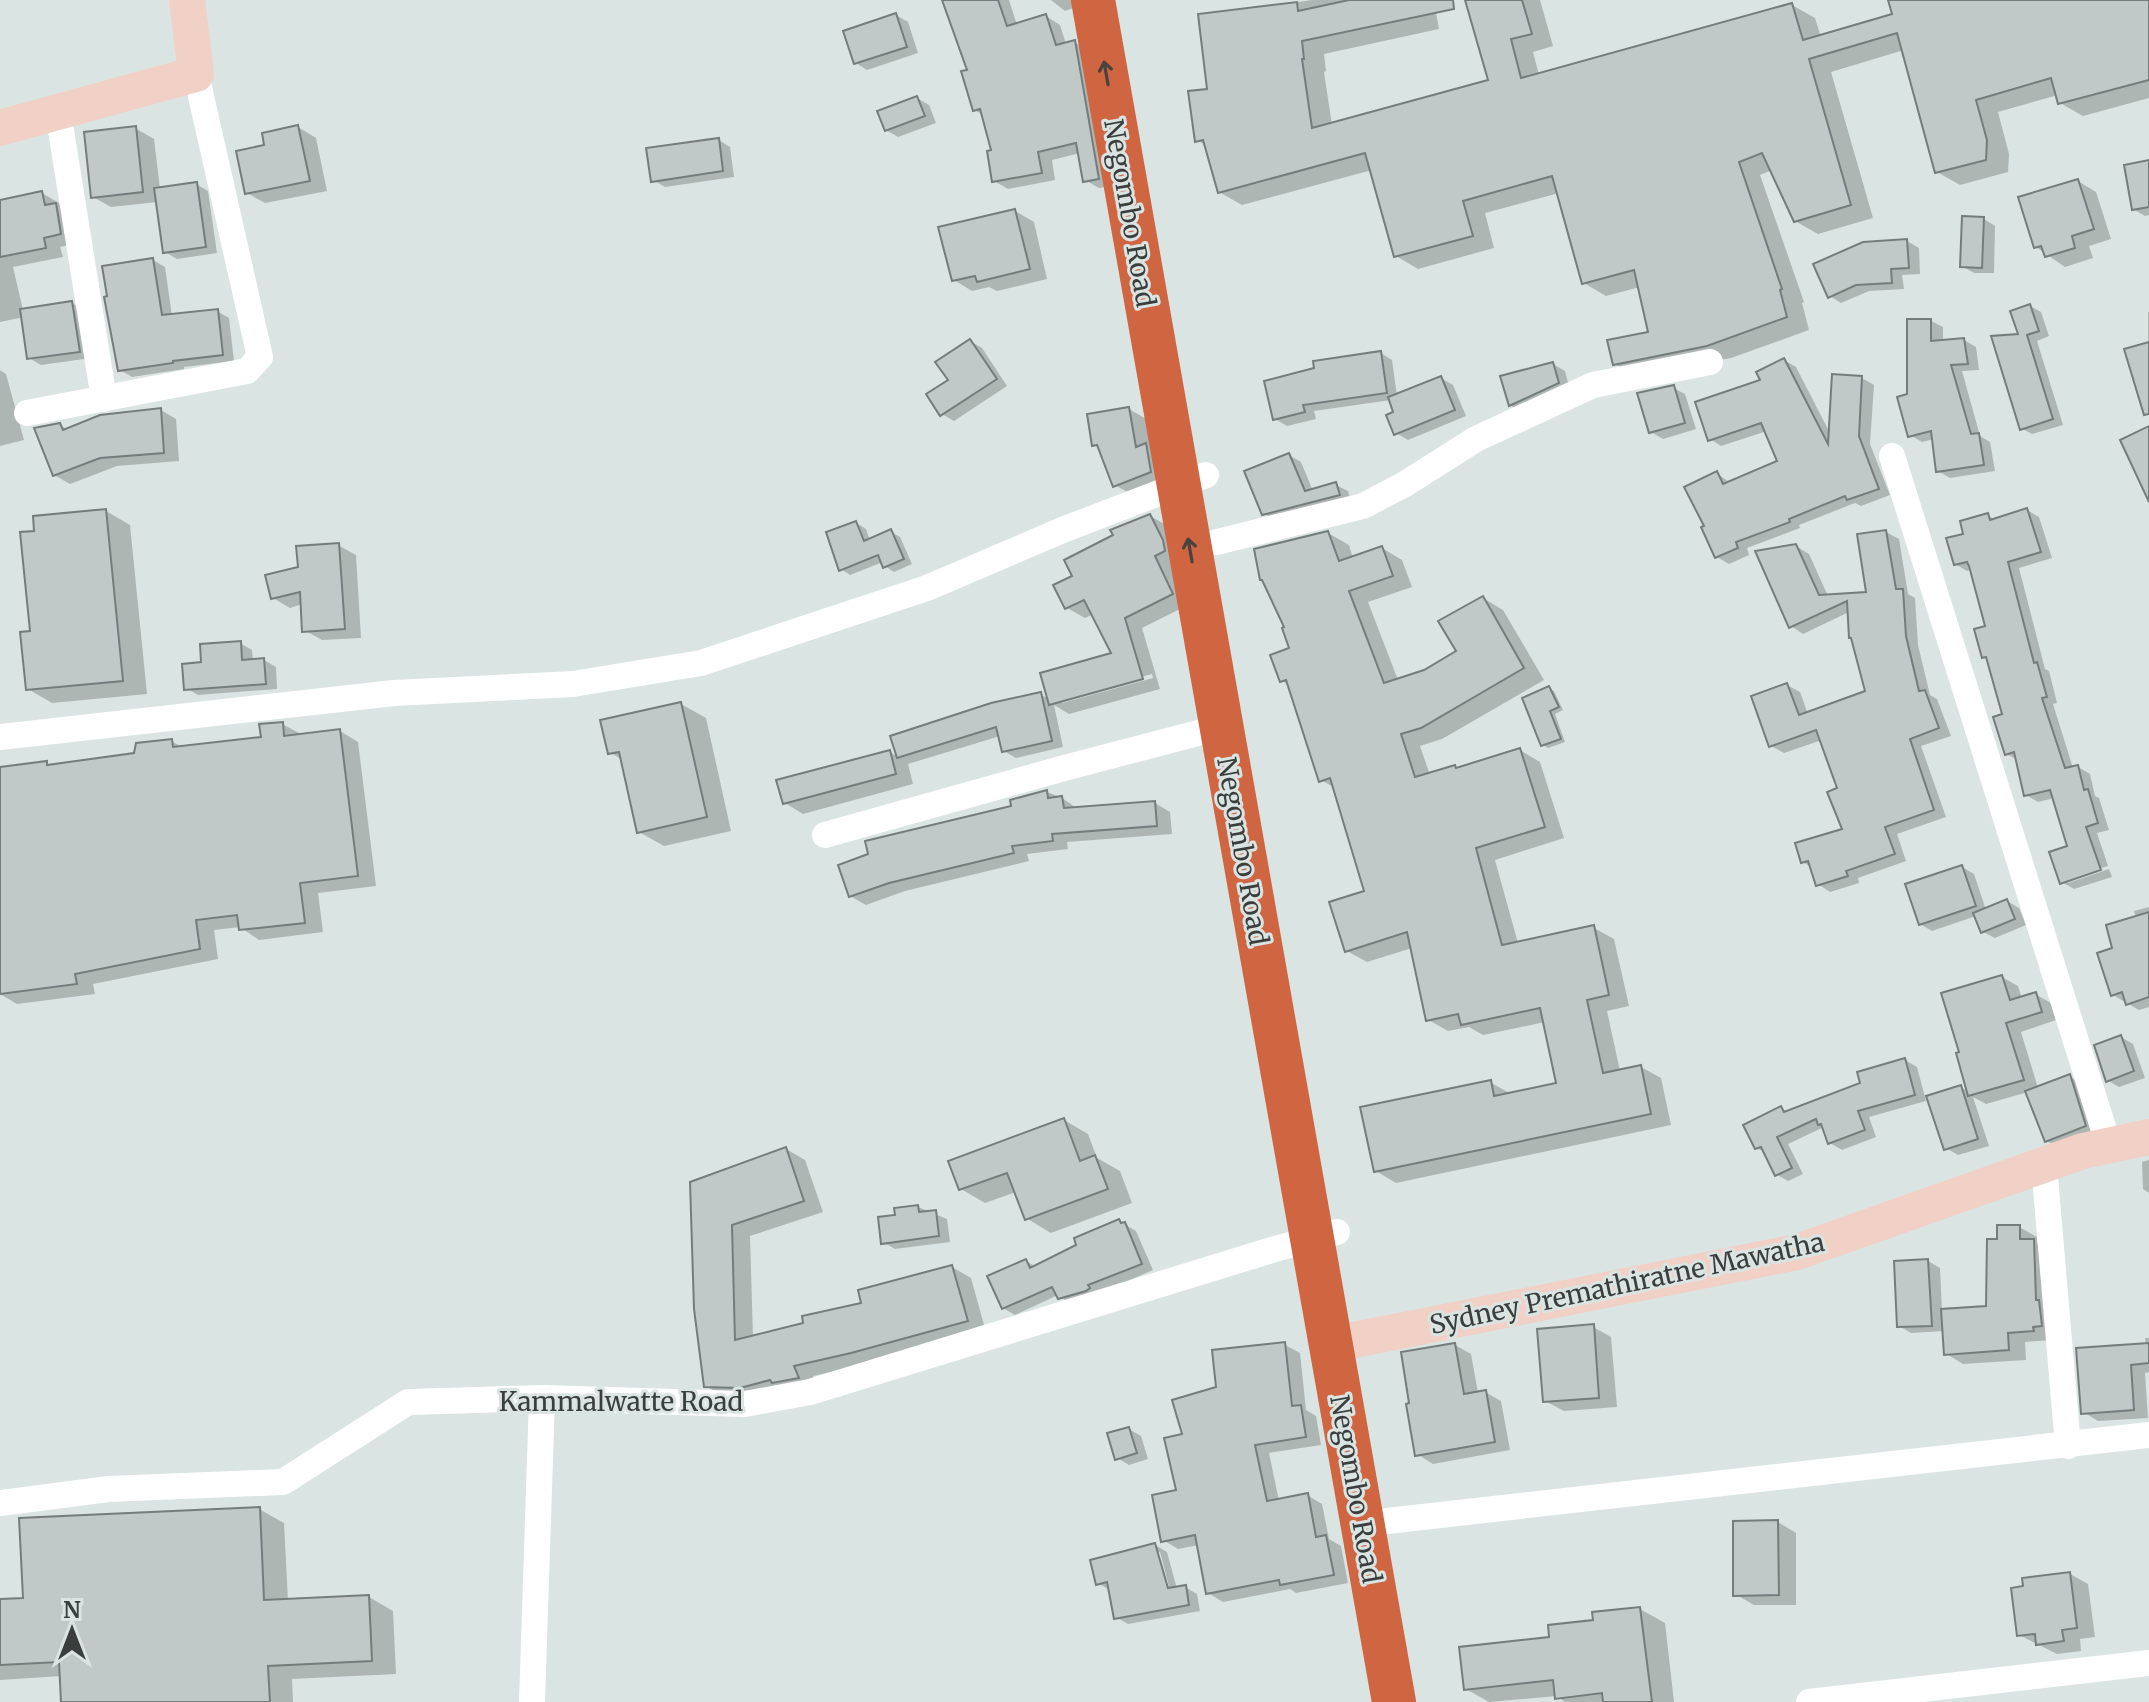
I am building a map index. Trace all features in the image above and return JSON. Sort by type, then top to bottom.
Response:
[{"type":"highway","name":"Negombo Road","points":[[1093,0],[1192,481],[1217,542],[1324,1235]]},
{"type":"highway","name":"Negombo Road","points":[[1121,0],[1192,481],[1221,727],[1343,1342],[1394,1702]]},
{"type":"highway","name":"Negombo Road","points":[[1343,1342],[1387,1521],[1421,1702]]},
{"type":"street","points":[[27,413],[247,371],[260,357],[196,74],[187,0]]},
{"type":"street","points":[[0,128],[196,74]]},
{"type":"street","points":[[58,112],[104,399]]},
{"type":"street","points":[[1217,542],[1363,506],[1405,484],[1476,439],[1593,385],[1710,362]]},
{"type":"street","points":[[1892,456],[2109,1146]]},
{"type":"street","points":[[0,737],[394,693],[573,684],[701,663],[927,588],[1065,529],[1192,481]]},
{"type":"street","points":[[825,835],[1221,727]]},
{"type":"street","name":"Sydney Premathiratne Mawatha","points":[[1343,1342],[1797,1252],[2083,1151],[2149,1137]]},
{"type":"street","points":[[2044,1165],[2068,1446]]},
{"type":"street","name":"Kammalwatte Road","points":[[0,1503],[109,1489],[283,1482],[408,1402],[542,1398],[745,1404],[810,1392],[1324,1235]]},
{"type":"street","points":[[532,1702],[542,1398]]},
{"type":"street","points":[[1387,1521],[2149,1435]]},
{"type":"street","points":[[1809,1702],[2149,1663]]},
{"type":"building","points":[[942,0],[998,0],[1007,26],[1046,14],[1056,45],[1075,40],[1099,179],[1083,182],[1076,143],[1038,152],[1042,173],[992,182],[987,151],[991,150],[980,109],[973,111],[961,71],[967,70]]},
{"type":"building","points":[[1349,0],[1453,0],[1454,9],[1302,41],[1312,128],[1488,80],[1465,0],[1522,0],[1532,34],[1511,39],[1521,78],[1792,3],[1803,40],[1892,14],[1888,0],[2149,0],[2149,80],[2058,104],[2051,78],[1976,100],[1987,140],[1986,160],[1935,173],[1897,33],[1809,59],[1851,205],[1794,222],[1762,153],[1739,162],[1782,289],[1787,317],[1707,346],[1613,365],[1607,340],[1648,332],[1634,270],[1582,284],[1552,176],[1463,201],[1473,236],[1394,257],[1365,153],[1218,193],[1203,140],[1195,142],[1188,91],[1207,89],[1198,14],[1297,2],[1298,11]]},
{"type":"building","points":[[896,13],[907,47],[854,64],[843,31]]},
{"type":"building","points":[[917,96],[925,116],[885,131],[877,111]]},
{"type":"building","points":[[298,125],[310,181],[245,194],[236,151],[264,145],[262,133]]},
{"type":"building","points":[[136,126],[143,192],[91,198],[84,132]]},
{"type":"building","points":[[719,138],[723,171],[651,182],[646,148]]},
{"type":"building","points":[[2149,160],[2149,207],[2132,210],[2124,165]]},
{"type":"building","points":[[2078,179],[2094,229],[2072,236],[2075,248],[2045,257],[2041,246],[2034,248],[2018,197]]},
{"type":"building","points":[[197,182],[206,247],[163,253],[154,188]]},
{"type":"building","points":[[42,191],[45,205],[56,203],[61,234],[44,238],[46,248],[0,257],[0,200]]},
{"type":"building","points":[[1015,209],[1030,269],[977,282],[975,276],[952,281],[938,227]]},
{"type":"building","points":[[1962,216],[1984,217],[1982,268],[1960,267]]},
{"type":"building","points":[[1907,239],[1909,268],[1891,269],[1892,283],[1856,285],[1828,298],[1813,264],[1863,242]]},
{"type":"building","points":[[153,258],[162,315],[218,309],[223,355],[118,371],[104,297],[107,296],[102,266]]},
{"type":"building","points":[[72,301],[80,352],[27,359],[20,309]]},
{"type":"building","points":[[2030,304],[2039,331],[2027,335],[2053,419],[2020,430],[1991,336],[2018,334],[2010,311]]},
{"type":"building","points":[[1907,319],[1931,319],[1931,341],[1964,338],[1968,364],[1951,365],[1971,434],[1979,433],[1984,465],[1936,472],[1931,431],[1908,437],[1897,397],[1907,394]]},
{"type":"building","points":[[970,339],[997,379],[940,416],[926,394],[948,380],[935,362]]},
{"type":"building","points":[[2149,342],[2149,414],[2144,415],[2124,349]]},
{"type":"building","points":[[1381,351],[1387,393],[1303,405],[1305,412],[1273,420],[1264,381],[1314,368],[1313,361]]},
{"type":"building","points":[[1784,358],[1828,444],[1832,374],[1862,376],[1859,436],[1879,489],[1847,500],[1845,496],[1789,519],[1790,522],[1736,542],[1738,548],[1715,558],[1701,527],[1704,526],[1684,487],[1717,471],[1723,484],[1777,461],[1761,423],[1708,441],[1695,402],[1760,380],[1756,372]]},
{"type":"building","points":[[1553,362],[1559,383],[1509,406],[1500,376]]},
{"type":"building","points":[[1441,376],[1455,410],[1394,435],[1386,415],[1393,412],[1388,397]]},
{"type":"building","points":[[1674,385],[1685,423],[1649,433],[1637,393]]},
{"type":"building","points":[[1129,407],[1136,447],[1146,443],[1151,472],[1113,487],[1097,445],[1092,446],[1087,414]]},
{"type":"building","points":[[161,408],[164,453],[100,458],[53,476],[34,428],[60,423],[63,430],[100,415]]},
{"type":"building","points":[[2149,426],[2149,502],[2120,440]]},
{"type":"building","points":[[1289,453],[1305,491],[1336,482],[1340,495],[1262,515],[1244,471]]},
{"type":"building","points":[[2027,508],[2041,552],[2008,562],[2034,663],[2037,662],[2047,697],[2042,698],[2065,768],[2078,765],[2084,790],[2088,789],[2098,823],[2086,827],[2101,870],[2060,884],[2049,852],[2067,846],[2050,790],[2024,796],[2014,752],[2005,755],[1993,717],[2002,714],[1986,657],[1982,658],[1974,629],[1985,626],[1969,566],[1967,562],[1954,565],[1946,538],[1963,534],[1960,521],[1988,513],[1990,520]]},
{"type":"building","points":[[106,509],[123,681],[26,690],[20,632],[30,631],[20,532],[34,531],[33,516]]},
{"type":"building","points":[[1150,514],[1165,551],[1155,556],[1173,594],[1125,618],[1143,679],[1049,705],[1040,673],[1111,653],[1084,600],[1065,609],[1053,585],[1072,576],[1064,560],[1113,535],[1110,530]]},
{"type":"building","points":[[856,521],[864,541],[891,529],[904,559],[883,568],[878,555],[839,571],[826,532]]},
{"type":"building","points":[[1886,530],[1896,589],[1903,589],[1906,636],[1919,691],[1925,690],[1939,728],[1910,739],[1934,810],[1885,827],[1895,854],[1846,871],[1848,876],[1816,886],[1808,861],[1801,863],[1795,843],[1842,829],[1827,792],[1837,788],[1816,730],[1769,747],[1751,696],[1787,683],[1799,715],[1865,691],[1849,638],[1847,601],[1789,628],[1755,551],[1796,544],[1819,595],[1866,592],[1857,534]]},
{"type":"building","points":[[1328,531],[1339,561],[1382,546],[1393,576],[1349,591],[1384,683],[1424,670],[1456,651],[1438,621],[1483,596],[1524,668],[1421,728],[1401,734],[1415,777],[1520,748],[1545,827],[1476,848],[1502,945],[1594,925],[1609,995],[1587,1000],[1603,1073],[1641,1065],[1651,1114],[1374,1172],[1360,1107],[1491,1080],[1494,1096],[1556,1083],[1540,1008],[1461,1025],[1458,1014],[1426,1021],[1407,932],[1345,952],[1329,902],[1364,891],[1330,778],[1319,782],[1286,680],[1280,682],[1270,655],[1289,648],[1284,627],[1260,580],[1254,549]]},
{"type":"building","points":[[339,543],[345,629],[302,632],[300,592],[271,599],[265,575],[298,567],[296,546]]},
{"type":"building","points":[[241,641],[242,660],[264,658],[266,684],[184,690],[182,664],[201,662],[200,644]]},
{"type":"building","points":[[1549,686],[1559,707],[1550,711],[1561,739],[1541,746],[1522,698]]},
{"type":"building","points":[[1041,692],[1052,741],[1002,752],[996,727],[897,758],[890,736],[991,703]]},
{"type":"building","points":[[681,702],[707,817],[637,833],[619,752],[608,754],[600,720]]},
{"type":"building","points":[[283,722],[284,736],[340,729],[358,876],[300,883],[305,923],[239,930],[237,915],[196,920],[200,949],[75,974],[77,984],[0,994],[0,767],[47,761],[47,765],[134,753],[136,743],[172,739],[173,747],[261,737],[259,724]]},
{"type":"building","points":[[890,750],[896,774],[783,804],[776,780]]},
{"type":"building","points":[[1047,790],[1048,798],[1062,796],[1064,808],[1155,801],[1157,826],[1052,834],[1053,841],[1012,846],[1014,853],[889,883],[849,897],[838,865],[868,854],[865,841],[1011,806],[1010,800]]},
{"type":"building","points":[[1962,865],[1976,906],[1919,925],[1905,884]]},
{"type":"building","points":[[2007,899],[2015,919],[1981,933],[1973,913]]},
{"type":"building","points":[[2149,912],[2149,997],[2126,1005],[2122,992],[2111,996],[2097,953],[2112,948],[2106,925]]},
{"type":"building","points":[[2002,975],[2010,1000],[2036,992],[2042,1012],[2006,1023],[2024,1080],[1968,1096],[1956,1053],[1959,1052],[1941,993]]},
{"type":"building","points":[[2121,1035],[2134,1071],[2106,1082],[2094,1045]]},
{"type":"building","points":[[1905,1058],[1915,1095],[1858,1111],[1865,1130],[1828,1144],[1816,1119],[1777,1137],[1792,1168],[1775,1176],[1761,1147],[1755,1149],[1743,1125],[1781,1106],[1784,1112],[1860,1083],[1857,1072]]},
{"type":"building","points":[[2070,1074],[2086,1126],[2045,1142],[2025,1091]]},
{"type":"building","points":[[1961,1085],[1978,1139],[1944,1150],[1926,1096]]},
{"type":"building","points":[[1064,1118],[1080,1161],[1095,1155],[1108,1189],[1025,1220],[1007,1173],[959,1190],[948,1161]]},
{"type":"building","points":[[786,1147],[804,1201],[732,1225],[735,1340],[803,1323],[802,1316],[861,1303],[858,1290],[952,1265],[968,1321],[794,1366],[799,1378],[772,1383],[770,1380],[740,1388],[704,1387],[694,1309],[690,1182]]},
{"type":"building","points":[[918,1205],[919,1212],[936,1210],[939,1236],[881,1244],[878,1217],[895,1215],[894,1208]]},
{"type":"building","points":[[1119,1219],[1121,1223],[1125,1222],[1142,1264],[1088,1285],[1090,1288],[1086,1291],[1058,1299],[1052,1287],[1002,1309],[987,1276],[1026,1259],[1030,1268],[1076,1245],[1074,1238]]},
{"type":"building","points":[[1997,1225],[2020,1225],[2020,1239],[2034,1239],[2036,1300],[2039,1300],[2042,1326],[2033,1327],[2034,1331],[2008,1333],[2009,1350],[1944,1355],[1941,1309],[1986,1306],[1987,1239],[1997,1239]]},
{"type":"building","points":[[1928,1259],[1932,1326],[1897,1327],[1894,1261]]},
{"type":"building","points":[[1594,1324],[1599,1398],[1543,1402],[1537,1329]]},
{"type":"building","points":[[1285,1342],[1292,1406],[1301,1405],[1306,1437],[1255,1445],[1267,1501],[1308,1493],[1316,1537],[1326,1535],[1334,1575],[1280,1585],[1279,1580],[1206,1594],[1195,1535],[1161,1542],[1152,1495],[1176,1490],[1164,1438],[1182,1434],[1172,1400],[1216,1387],[1212,1350]]},
{"type":"building","points":[[1455,1343],[1464,1394],[1486,1390],[1495,1442],[1415,1456],[1401,1352]]},
{"type":"building","points":[[2149,1343],[2149,1363],[2131,1365],[2134,1410],[2081,1414],[2076,1348]]},
{"type":"building","points":[[1129,1427],[1137,1453],[1115,1460],[1107,1433]]},
{"type":"building","points":[[260,1507],[264,1600],[369,1595],[372,1661],[268,1666],[270,1702],[61,1702],[59,1662],[0,1665],[0,1599],[23,1598],[19,1518]]},
{"type":"building","points":[[1778,1520],[1779,1595],[1733,1596],[1733,1521]]},
{"type":"building","points":[[1155,1543],[1168,1588],[1186,1585],[1189,1605],[1114,1619],[1107,1582],[1096,1585],[1090,1560]]},
{"type":"building","points":[[2070,1572],[2077,1628],[2062,1630],[2064,1641],[2036,1645],[2035,1634],[2017,1636],[2011,1588],[2023,1586],[2022,1578]]},
{"type":"building","points":[[1640,1607],[1652,1702],[1603,1702],[1602,1693],[1555,1699],[1553,1680],[1464,1690],[1459,1647],[1549,1637],[1548,1625],[1593,1620],[1592,1612]]}]
